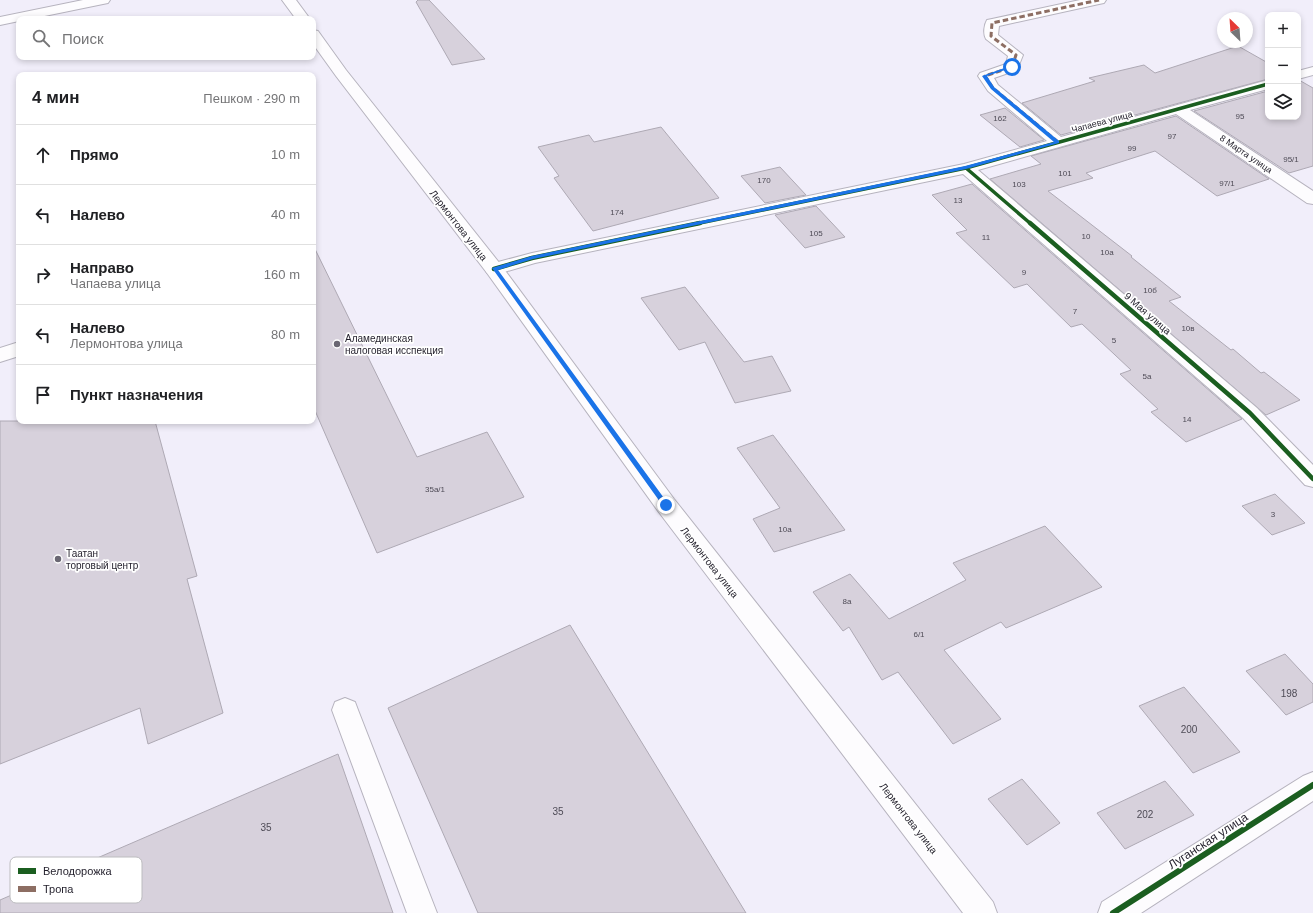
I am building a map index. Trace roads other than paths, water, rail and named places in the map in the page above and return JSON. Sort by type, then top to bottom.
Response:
[{"type":"street","points":[[25,16],[103,0]]},
{"type":"street","points":[[289,0],[300,16]]},
{"type":"street","points":[[1058,142],[993,88],[985,76],[1012,67],[1016,55],[991,36],[992,23],[1099,0]]},
{"type":"street","points":[[0,21],[16,18]]},
{"type":"street","name":"Лермонтова улица","points":[[316,38],[341,73],[494,269],[666,505],[982,913]]},
{"type":"street","points":[[1301,74],[1313,71]]},
{"type":"street","name":"Чапаева улица","points":[[494,269],[532,258],[966,168],[1265,85]]},
{"type":"street","name":"8 Марта улица","points":[[1178,109],[1313,199]]},
{"type":"street","name":"9 Мая улица","points":[[966,168],[1250,413],[1313,478]]},
{"type":"street","points":[[0,355],[16,351]]},
{"type":"street","points":[[345,710],[422,913]]},
{"type":"street","name":"Луганская улица","points":[[1113,913],[1313,785]]},
{"type":"place","name":"Аламединская налоговая исспекция","points":[[337,344]]},
{"type":"place","name":"Таатан торговый центр","points":[[58,559]]}]
